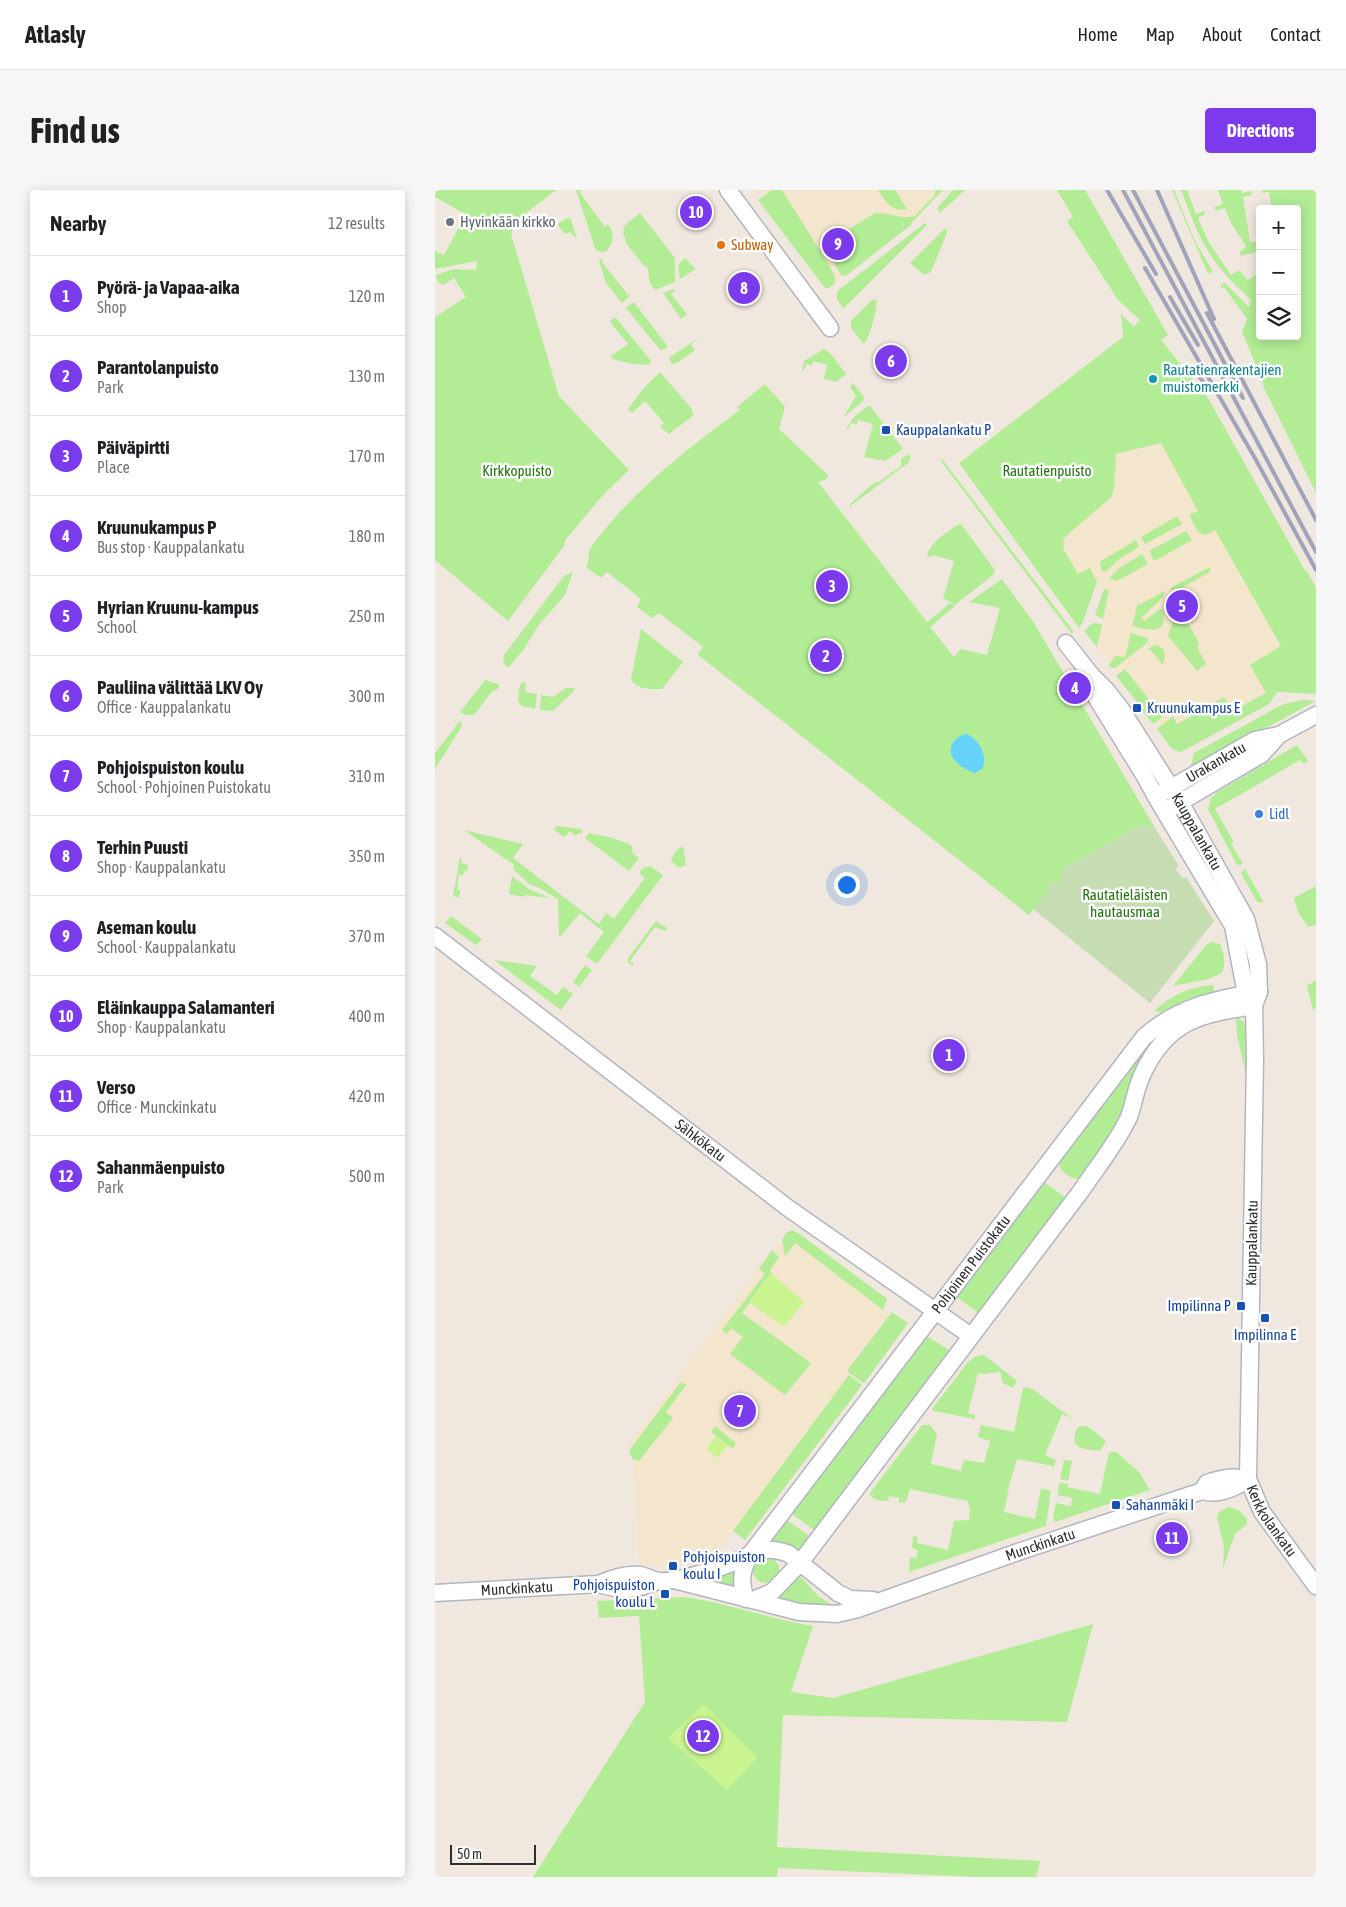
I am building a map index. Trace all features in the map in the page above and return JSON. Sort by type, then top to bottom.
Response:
[{"type":"main road","points":[[727,190],[830,328]]},
{"type":"main road","name":"Kauppalankatu","points":[[1066,643],[1121,709],[1181,802],[1246,919],[1253,941],[1258,964],[1253,998],[1255,1058],[1248,1479]]},
{"type":"main road","name":"Kauppalankatu","points":[[1091,675],[1097,697],[1233,926],[1253,998]]},
{"type":"main road","name":"Urakankatu","points":[[1155,796],[1255,740],[1279,735],[1316,715]]},
{"type":"main road","name":"Urakankatu","points":[[1165,812],[1262,754],[1279,735]]},
{"type":"main road","name":"Sähkökatu","points":[[435,936],[788,1208],[971,1336]]},
{"type":"main road","points":[[749,1600],[773,1592],[800,1563],[1081,1191],[1121,1132],[1129,1116],[1143,1073],[1163,1041],[1182,1025],[1200,1016],[1253,998]]},
{"type":"main road","name":"Pohjoinen Puistokatu","points":[[749,1600],[742,1584],[742,1571],[752,1552],[1144,1037],[1162,1022],[1185,1010],[1210,1002],[1253,998]]},
{"type":"main road","name":"Munckinkatu","points":[[674,1580],[799,1612],[837,1614],[858,1609],[1018,1552],[1202,1491],[1211,1494],[1236,1487],[1248,1479]]},
{"type":"main road","name":"Kerkkolankatu","points":[[1248,1479],[1262,1512],[1316,1586]]},
{"type":"main road","name":"Munckinkatu","points":[[435,1593],[599,1584],[619,1590],[642,1588],[657,1581],[674,1580],[703,1573],[731,1563],[752,1552],[771,1549],[789,1554],[838,1593],[850,1599],[880,1600]]},
{"type":"shaded area","points":[[757,190],[943,190],[920,215],[828,286]]},
{"type":"shaded area","points":[[1161,443],[1215,530],[1281,647],[1266,693],[1232,711],[1176,749],[1097,647],[1109,590],[1097,586],[1097,582],[1078,575],[1063,544],[1064,538],[1113,493],[1116,464],[1115,454]]},
{"type":"shaded area","points":[[778,1242],[795,1243],[889,1315],[847,1370],[852,1375],[721,1549],[677,1563],[639,1566],[634,1469],[628,1446]]},
{"type":"green space","name":"Kirkkopuisto","points":[[435,190],[556,190],[517,220],[511,234],[559,396],[629,470],[604,494],[566,539],[564,546],[508,621],[435,560],[435,317],[466,297],[454,278],[443,285],[438,282],[436,275],[454,269],[476,270],[477,261],[435,269],[435,251],[444,255],[459,227],[472,218],[435,197]]},
{"type":"green space","points":[[576,190],[581,190],[580,193],[605,227],[608,224],[610,227],[613,238],[605,252],[596,251]]},
{"type":"green space","points":[[772,190],[782,190],[830,267],[835,277],[835,284],[825,288],[758,200]]},
{"type":"green space","points":[[878,190],[895,190],[907,209],[893,208],[886,202]]},
{"type":"green space","points":[[935,190],[943,190],[912,224],[847,275],[843,276],[840,273],[823,246],[875,213],[905,217],[915,216],[935,195]]},
{"type":"green space","points":[[953,190],[965,190],[940,213],[937,208]]},
{"type":"green space","name":"Rautatienpuisto","points":[[1057,190],[1085,190],[1168,335],[1161,340],[1208,398],[1316,588],[1316,694],[1277,692],[1269,704],[1181,752],[1172,749],[1157,729],[1173,716],[1177,724],[1224,697],[1233,711],[1266,693],[1250,665],[1281,646],[1215,530],[1205,535],[1198,532],[1189,515],[1198,511],[1161,443],[1115,454],[1115,481],[1110,498],[1064,538],[1063,548],[1078,574],[1090,568],[1097,582],[1079,628],[959,463],[1123,337],[1121,314],[1134,327],[1140,320],[1118,300],[1067,221],[1073,217]]},
{"type":"green space","points":[[1171,190],[1174,190],[1195,241],[1213,272],[1208,274]]},
{"type":"green space","points":[[1181,190],[1187,190],[1196,214],[1204,211],[1205,214],[1198,218],[1208,241],[1231,275],[1239,270],[1248,280],[1256,275],[1256,340],[1301,340],[1301,205],[1271,205],[1269,192],[1262,193],[1262,190],[1316,190],[1316,493],[1264,388],[1242,332],[1247,319],[1224,287],[1221,289],[1221,284],[1225,283],[1249,307],[1251,300],[1225,275],[1216,263],[1195,225]]},
{"type":"green space","points":[[1218,190],[1241,190],[1242,193],[1251,191],[1252,195],[1243,197],[1250,242],[1256,242],[1256,252],[1241,256],[1240,252],[1246,246],[1231,223],[1225,208],[1216,211],[1214,207],[1223,204]]},
{"type":"green space","points":[[640,213],[675,258],[675,282],[655,290],[650,283],[647,266],[645,267],[625,242],[623,233],[624,226]]},
{"type":"green space","points":[[570,217],[577,239],[570,232],[565,234],[557,224]]},
{"type":"green space","points":[[925,223],[927,225],[843,309],[837,299],[837,292]]},
{"type":"green space","points":[[945,228],[947,233],[931,272],[924,275],[910,263]]},
{"type":"green space","points":[[685,258],[696,269],[680,279],[678,265]]},
{"type":"green space","points":[[600,259],[604,260],[602,262],[628,295],[630,294],[622,303],[606,283]]},
{"type":"green space","points":[[673,289],[675,291],[671,294],[687,314],[681,319],[663,293]]},
{"type":"green space","points":[[873,299],[877,301],[874,317],[865,343],[863,343],[851,328],[851,321]]},
{"type":"green space","points":[[634,302],[668,347],[661,351],[626,308]]},
{"type":"green space","points":[[613,318],[616,318],[651,361],[649,365],[633,364],[612,359],[611,356],[628,344],[610,322]]},
{"type":"green space","points":[[701,336],[691,344],[695,350],[677,363],[672,364],[669,359],[670,357]]},
{"type":"green space","points":[[824,349],[831,354],[846,374],[836,382],[824,379],[827,365],[813,361],[812,365],[806,364],[804,370],[802,370],[804,361]]},
{"type":"green space","points":[[660,372],[691,408],[694,415],[669,434],[660,427],[664,423],[645,401],[632,413],[628,409],[643,389]]},
{"type":"green space","points":[[853,383],[864,397],[863,401],[844,417],[856,395],[850,387]]},
{"type":"green space","points":[[765,384],[785,407],[779,429],[828,475],[827,479],[818,482],[927,622],[950,603],[956,605],[930,627],[954,657],[961,649],[987,655],[1000,608],[969,602],[1002,579],[1034,623],[1155,828],[1144,825],[1134,829],[1063,869],[1064,876],[1057,884],[1053,881],[1029,915],[697,654],[703,647],[659,613],[652,618],[637,607],[641,599],[607,572],[601,578],[586,567],[592,546],[624,507],[680,456],[740,410],[737,407]]},
{"type":"green space","points":[[870,406],[903,449],[885,461],[864,457],[873,424],[858,420],[857,424],[850,423],[849,429],[846,428],[854,417]]},
{"type":"green space","points":[[908,454],[911,458],[908,463],[849,507],[851,503],[874,483],[879,482],[901,466],[901,459]]},
{"type":"green space","points":[[942,459],[1074,632],[1071,633],[940,460]]},
{"type":"green space","points":[[1177,516],[1182,524],[1145,544],[1141,537]]},
{"type":"green space","points":[[961,524],[995,570],[993,575],[956,604],[943,599],[954,561],[933,555],[932,557],[927,556],[931,546],[939,538]]},
{"type":"green space","points":[[1186,531],[1192,540],[1154,561],[1149,551]]},
{"type":"green space","points":[[1136,540],[1139,547],[1121,558],[1105,572],[1102,571],[1101,561]]},
{"type":"green space","points":[[1142,554],[1148,564],[1117,581],[1109,579],[1118,569]]},
{"type":"green space","points":[[1210,567],[1210,572],[1176,591],[1170,588]]},
{"type":"green space","points":[[573,572],[565,595],[538,626],[524,649],[509,667],[505,666],[504,655],[564,576]]},
{"type":"green space","points":[[1104,589],[1109,590],[1103,619],[1095,615]]},
{"type":"green space","points":[[1164,591],[1164,596],[1141,618],[1145,621],[1159,609],[1162,609],[1164,618],[1161,627],[1145,629],[1132,626],[1138,603],[1139,605]]},
{"type":"green space","points":[[1184,616],[1199,643],[1197,647],[1206,664],[1197,671],[1168,636],[1173,621]]},
{"type":"green space","points":[[1094,623],[1102,624],[1097,647],[1101,652],[1084,631]]},
{"type":"green space","points":[[641,629],[683,662],[662,689],[649,689],[637,686],[631,680]]},
{"type":"green space","points":[[1131,633],[1148,638],[1148,642],[1115,668],[1112,668],[1109,665],[1115,656],[1125,657]]},
{"type":"green space","points":[[1157,645],[1164,650],[1163,665],[1151,650],[1148,650],[1152,646]]},
{"type":"green space","points":[[1125,669],[1163,717],[1153,724],[1142,710],[1145,707],[1141,702],[1138,703],[1116,676]]},
{"type":"green space","points":[[486,679],[499,684],[499,688],[491,693],[474,715],[465,715],[460,712]]},
{"type":"green space","points":[[524,682],[526,684],[525,692],[537,694],[535,709],[522,706],[518,701],[520,684]]},
{"type":"green space","points":[[566,688],[575,688],[553,711],[540,710],[541,695],[553,697]]},
{"type":"green space","points":[[1302,700],[1316,701],[1192,768],[1194,753],[1284,704]]},
{"type":"green space","points":[[459,722],[461,722],[462,726],[435,769],[435,753]]},
{"type":"green space","points":[[1297,745],[1308,761],[1303,764],[1300,760],[1215,809],[1234,842],[1231,844],[1243,864],[1237,865],[1208,809],[1211,798],[1219,791]]},
{"type":"green space","name":"Rautatieläisten hautausmaa","points":[[1144,825],[1155,828],[1179,866],[1175,869],[1184,879],[1186,877],[1214,921],[1150,1003],[1033,909],[1049,889],[1047,887],[1052,881],[1057,884],[1064,876],[1060,872],[1063,869]]},
{"type":"green space","points":[[558,826],[583,830],[581,834],[578,833],[576,836],[570,831],[564,837],[553,829]]},
{"type":"green space","points":[[464,830],[523,844],[513,858],[599,924],[606,913],[614,919],[645,878],[639,873],[643,868],[650,866],[663,875],[597,964],[586,956],[604,932],[580,913],[560,937],[558,899],[529,884],[513,869],[514,865]]},
{"type":"green space","points":[[589,833],[613,838],[631,845],[633,854],[639,858],[629,871],[585,838]]},
{"type":"green space","points":[[683,846],[686,865],[680,868],[671,859],[677,850]]},
{"type":"green space","points":[[460,858],[462,859],[461,863],[468,865],[467,871],[464,871],[463,875],[459,875],[457,890],[460,890],[459,898],[453,896]]},
{"type":"green space","points":[[1245,869],[1263,903],[1257,902],[1241,873]]},
{"type":"green space","points":[[512,876],[529,889],[550,898],[524,895],[524,897],[509,894]]},
{"type":"green space","points":[[1316,886],[1316,925],[1308,927],[1298,912],[1294,898]]},
{"type":"green space","points":[[451,916],[482,939],[476,945],[445,923]]},
{"type":"green space","points":[[656,921],[667,928],[666,931],[655,927],[630,961],[634,964],[633,966],[628,963],[628,958]]},
{"type":"green space","points":[[1212,942],[1220,944],[1223,951],[1222,973],[1209,979],[1173,986],[1206,945]]},
{"type":"green space","points":[[494,960],[537,966],[530,976],[557,995],[563,987],[573,994],[561,1010]]},
{"type":"green space","points":[[585,965],[592,970],[579,987],[573,982]]},
{"type":"green space","points":[[1316,980],[1316,1008],[1313,1010],[1307,986]]},
{"type":"green space","points":[[1213,985],[1215,996],[1166,1013],[1154,1011],[1181,993],[1196,987]]},
{"type":"green space","points":[[1236,1016],[1243,1021],[1245,1026],[1246,1074],[1237,1035]]},
{"type":"green space","points":[[1145,1049],[1150,1054],[1128,1107],[1083,1178],[1075,1179],[1064,1173],[1059,1162]]},
{"type":"green space","points":[[1044,1182],[1066,1198],[978,1313],[957,1297]]},
{"type":"green space","points":[[792,1230],[887,1299],[883,1310],[795,1243],[785,1256],[782,1240],[786,1233]]},
{"type":"green space","points":[[772,1250],[779,1257],[770,1270],[771,1273],[742,1313],[811,1363],[785,1395],[730,1354],[743,1337],[731,1328],[727,1334],[722,1330],[765,1274],[759,1269]]},
{"type":"green space","points":[[771,1273],[804,1302],[784,1327],[749,1302]]},
{"type":"green space","points":[[892,1312],[908,1323],[863,1383],[847,1371]]},
{"type":"green space","points":[[927,1336],[949,1350],[814,1530],[792,1514]]},
{"type":"green space","points":[[984,1355],[1017,1381],[1013,1388],[1003,1383],[1000,1372],[978,1373],[968,1413],[975,1415],[975,1419],[934,1411],[932,1409],[968,1362],[976,1356]]},
{"type":"green space","points":[[849,1375],[862,1385],[745,1540],[733,1531]]},
{"type":"green space","points":[[681,1382],[686,1385],[666,1412],[673,1418],[639,1461],[633,1459],[629,1451]]},
{"type":"green space","points":[[1027,1387],[1034,1390],[1073,1419],[1062,1414],[1045,1455],[1056,1460],[1052,1472],[1053,1466],[1017,1459],[1010,1482],[1004,1512],[1035,1519],[1041,1488],[1051,1491],[1046,1526],[909,1572],[910,1557],[916,1558],[918,1550],[912,1548],[913,1536],[918,1537],[917,1543],[948,1550],[954,1521],[969,1520],[970,1509],[967,1501],[910,1489],[906,1502],[899,1503],[899,1498],[889,1496],[888,1501],[882,1501],[875,1499],[869,1494],[922,1425],[930,1425],[937,1434],[931,1464],[961,1471],[964,1460],[984,1463],[990,1441],[978,1437],[981,1425],[1014,1432],[1023,1388]]},
{"type":"green space","points":[[715,1426],[736,1443],[733,1449],[711,1432]]},
{"type":"green space","points":[[1087,1426],[1106,1441],[1100,1451],[1079,1447],[1076,1444],[1074,1440],[1075,1434],[1078,1427]]},
{"type":"green space","points":[[716,1436],[728,1445],[718,1458],[706,1449]]},
{"type":"green space","points":[[1109,1452],[1116,1452],[1139,1472],[1150,1490],[1055,1522],[1053,1517],[1056,1503],[1071,1506],[1072,1498],[1058,1495],[1059,1483],[1068,1484],[1067,1487],[1100,1494]]},
{"type":"green space","points":[[1064,1460],[1072,1461],[1068,1481],[1060,1479]]},
{"type":"green space","points":[[1228,1507],[1241,1512],[1247,1519],[1247,1524],[1235,1534],[1223,1568],[1224,1547],[1217,1518],[1219,1512]]},
{"type":"green space","points":[[787,1520],[809,1536],[798,1551],[771,1542]]},
{"type":"green space","points":[[766,1557],[775,1561],[779,1570],[775,1579],[766,1583],[757,1579],[753,1570],[757,1561]]},
{"type":"green space","points":[[736,1567],[735,1579],[737,1586],[706,1582],[705,1578]]},
{"type":"green space","points":[[796,1575],[801,1577],[818,1596],[834,1606],[832,1610],[771,1599],[786,1590]]},
{"type":"green space","points":[[684,1597],[813,1626],[791,1692],[833,1698],[1093,1624],[1067,1722],[783,1715],[777,1847],[1040,1861],[1036,1877],[975,1877],[778,1868],[777,1877],[533,1877],[645,1702],[639,1616],[599,1618],[597,1601]]},
{"type":"green space","points":[[704,1704],[757,1758],[727,1790],[668,1738]]},
{"type":"water","points":[[967,734],[975,740],[983,753],[983,768],[975,773],[964,768],[952,755],[952,745],[956,739]]},
{"type":"railway","points":[[1107,190],[1156,274]]},
{"type":"railway","points":[[1123,190],[1316,552]]},
{"type":"railway","points":[[1133,190],[1243,398]]},
{"type":"railway","points":[[1157,190],[1214,319]]},
{"type":"railway","points":[[1145,268],[1256,460],[1316,570]]},
{"type":"railway","points":[[1170,297],[1198,345]]},
{"type":"railway","points":[[1207,313],[1316,520]]},
{"type":"railway","points":[[1193,368],[1207,387]]},
{"type":"place","name":"Eläinkauppa Salamanteri","points":[[696,212]]},
{"type":"place","name":"Hyvinkään kirkko","points":[[450,222]]},
{"type":"place","name":"Aseman koulu","points":[[838,244]]},
{"type":"place","name":"Subway","points":[[721,245]]},
{"type":"place","name":"Terhin Puusti","points":[[744,288]]},
{"type":"place","name":"Pauliina välittää LKV Oy","points":[[891,361]]},
{"type":"place","name":"Rautatienrakentajien muistomerkki","points":[[1153,379]]},
{"type":"place","name":"Kauppalankatu P","points":[[886,430]]},
{"type":"place","name":"Päiväpirtti","points":[[832,586]]},
{"type":"place","name":"Hyrian Kruunu-kampus","points":[[1182,606]]},
{"type":"place","name":"Parantolanpuisto","points":[[826,656]]},
{"type":"place","name":"Kruunukampus P","points":[[1075,688]]},
{"type":"place","name":"Kruunukampus E","points":[[1137,708]]},
{"type":"place","name":"Lidl","points":[[1259,814]]},
{"type":"place","name":"Pyörä- ja Vapaa-aika","points":[[949,1055]]},
{"type":"place","name":"Impilinna P","points":[[1241,1306]]},
{"type":"place","name":"Impilinna E","points":[[1265,1318]]},
{"type":"place","name":"Pohjoispuiston koulu","points":[[740,1411]]},
{"type":"place","name":"Sahanmäki I","points":[[1116,1505]]},
{"type":"place","name":"Verso","points":[[1172,1538]]},
{"type":"place","name":"Pohjoispuiston koulu I","points":[[673,1566]]},
{"type":"place","name":"Pohjoispuiston koulu L","points":[[665,1594]]},
{"type":"place","name":"Sahanmäenpuisto","points":[[703,1736]]}]
